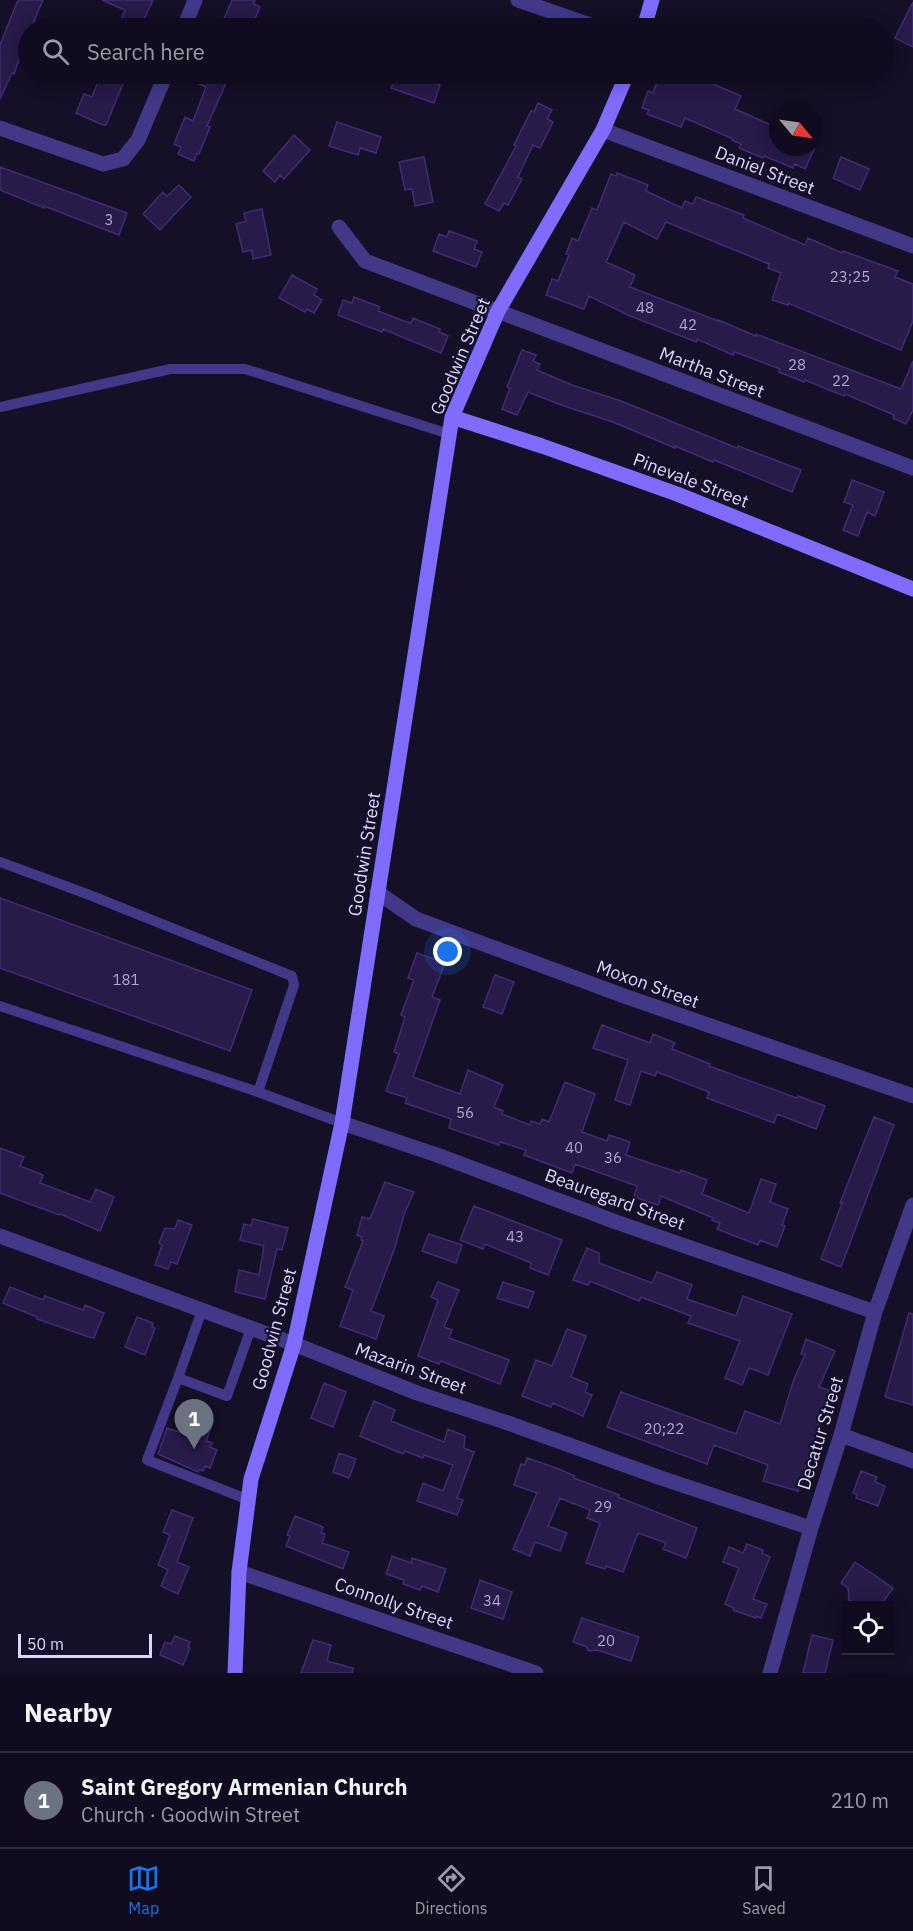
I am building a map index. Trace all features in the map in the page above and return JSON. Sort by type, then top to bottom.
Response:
[{"type":"main road","points":[[647,18],[652,0]]},
{"type":"main road","name":"Goodwin Street","points":[[235,1673],[239,1572],[251,1479],[294,1344],[342,1123],[452,417],[498,311],[603,130],[623,84]]},
{"type":"main road","name":"Pinevale Street","points":[[452,417],[677,494],[913,589]]},
{"type":"street","points":[[188,18],[195,0]]},
{"type":"street","points":[[518,0],[570,18]]},
{"type":"street","points":[[0,128],[103,164],[123,159],[138,140],[162,84]]},
{"type":"street","name":"Daniel Street","points":[[603,130],[913,246]]},
{"type":"street","name":"Martha Street","points":[[339,227],[364,261],[913,468]]},
{"type":"street","name":"Moxon Street","points":[[377,892],[416,920],[627,998],[913,1096]]},
{"type":"street","name":"Beauregard Street","points":[[342,1123],[875,1312]]},
{"type":"street","name":"Decatur Street","points":[[770,1673],[875,1312],[913,1205]]},
{"type":"street","name":"Mazarin Street","points":[[0,1236],[294,1344],[417,1393],[811,1528]]},
{"type":"street","points":[[841,1435],[913,1461]]},
{"type":"street","name":"Connolly Street","points":[[239,1572],[536,1673]]},
{"type":"lane","points":[[0,407],[170,369],[245,369],[449,434]]},
{"type":"lane","points":[[0,862],[98,898],[292,976],[294,985],[258,1092]]},
{"type":"lane","points":[[0,1006],[258,1092],[342,1123]]},
{"type":"lane","points":[[202,1310],[147,1460],[249,1500]]},
{"type":"lane","points":[[178,1378],[227,1396],[251,1328]]},
{"type":"building","points":[[18,0],[43,0],[35,18],[18,18],[18,63],[0,99],[0,45]]},
{"type":"building","points":[[102,0],[153,0],[145,18],[121,18],[125,10]]},
{"type":"building","points":[[232,0],[255,0],[254,4],[260,7],[255,18],[224,18]]},
{"type":"building","points":[[913,2],[913,47],[895,38]]},
{"type":"building","points":[[97,84],[123,84],[106,125],[76,113],[84,94],[92,97]]},
{"type":"building","points":[[199,84],[226,84],[207,126],[210,127],[199,154],[197,153],[194,161],[178,154],[181,147],[174,144],[185,117],[193,121],[206,87]]},
{"type":"building","points":[[392,84],[440,85],[434,103],[391,88]]},
{"type":"building","points":[[656,84],[713,84],[741,96],[735,109],[769,124],[769,156],[811,156],[805,169],[795,164],[793,168],[739,148],[741,144],[733,139],[685,118],[681,127],[647,114],[649,110],[642,108],[648,91],[653,93]]},
{"type":"building","points":[[538,103],[552,110],[547,119],[553,122],[540,148],[533,145],[518,177],[522,179],[508,205],[504,203],[499,211],[485,204],[516,146],[514,145],[531,111],[534,112]]},
{"type":"building","points":[[337,122],[381,137],[376,153],[360,148],[358,155],[329,146]]},
{"type":"building","points":[[294,135],[310,150],[284,179],[280,175],[275,182],[263,171]]},
{"type":"building","points":[[424,157],[433,202],[415,206],[412,189],[405,190],[399,162]]},
{"type":"building","points":[[841,157],[869,169],[860,190],[833,178]]},
{"type":"building","points":[[0,167],[127,213],[119,235],[0,190]]},
{"type":"building","points":[[617,173],[648,185],[646,191],[682,208],[685,201],[693,204],[696,197],[744,215],[743,218],[805,245],[808,238],[842,253],[843,251],[898,271],[895,277],[913,284],[913,321],[901,350],[788,303],[788,305],[772,300],[781,273],[768,268],[769,264],[666,222],[657,239],[624,222],[606,262],[635,275],[630,287],[901,389],[913,361],[913,410],[906,424],[893,418],[894,415],[845,394],[844,396],[805,380],[804,382],[779,372],[780,369],[735,352],[733,355],[697,339],[696,342],[628,315],[589,296],[584,309],[546,295],[552,279],[558,281],[569,255],[566,254],[572,238],[578,241],[592,208],[597,210],[611,174],[616,176]]},
{"type":"building","points":[[179,185],[191,197],[160,230],[143,214],[163,192],[167,196]]},
{"type":"building","points":[[262,209],[271,255],[253,259],[252,250],[243,252],[236,224],[246,221],[244,213]]},
{"type":"building","points":[[449,231],[477,241],[474,249],[482,252],[476,267],[433,251],[439,234],[447,237]]},
{"type":"building","points":[[292,275],[317,289],[314,295],[322,300],[314,313],[307,309],[305,312],[279,298]]},
{"type":"building","points":[[354,297],[380,307],[378,311],[404,321],[411,323],[413,318],[440,329],[439,332],[448,336],[441,353],[383,329],[382,332],[338,315],[343,300],[352,303]]},
{"type":"building","points":[[522,350],[536,355],[533,361],[540,364],[537,370],[737,448],[738,446],[801,470],[792,492],[714,460],[713,462],[613,422],[528,392],[517,415],[502,409],[510,388],[507,387]]},
{"type":"building","points":[[852,480],[884,492],[875,516],[867,512],[858,536],[843,530],[853,505],[844,502]]},
{"type":"building","points":[[0,898],[252,990],[230,1051],[0,968]]},
{"type":"building","points":[[417,953],[445,963],[432,997],[440,1000],[413,1077],[460,1094],[468,1070],[503,1085],[494,1107],[503,1111],[502,1114],[530,1125],[531,1121],[540,1124],[542,1119],[549,1122],[565,1082],[595,1094],[582,1132],[607,1141],[609,1135],[630,1142],[626,1155],[680,1173],[681,1170],[707,1180],[702,1194],[749,1213],[761,1179],[776,1184],[770,1202],[788,1209],[782,1225],[785,1226],[777,1247],[760,1240],[758,1245],[717,1229],[720,1223],[712,1220],[713,1218],[661,1196],[658,1205],[634,1197],[637,1186],[575,1164],[572,1173],[524,1155],[526,1150],[500,1142],[499,1145],[449,1128],[451,1119],[405,1103],[407,1098],[386,1091],[399,1054],[394,1052],[405,1017],[401,1015],[414,980],[408,978]]},
{"type":"building","points":[[495,975],[514,982],[502,1014],[483,1007]]},
{"type":"building","points":[[602,1025],[650,1043],[653,1034],[675,1043],[672,1049],[710,1064],[709,1066],[825,1106],[816,1129],[777,1114],[774,1123],[707,1098],[709,1092],[657,1072],[655,1076],[641,1071],[630,1105],[615,1100],[628,1060],[593,1048]]},
{"type":"building","points":[[874,1117],[894,1125],[841,1267],[821,1259]]},
{"type":"building","points":[[0,1148],[24,1157],[20,1166],[43,1175],[40,1183],[90,1202],[96,1189],[114,1197],[100,1231],[0,1193]]},
{"type":"building","points":[[385,1182],[414,1192],[371,1311],[384,1316],[376,1339],[340,1326],[353,1290],[345,1287],[363,1241],[362,1237],[357,1235],[362,1217],[370,1219]]},
{"type":"building","points":[[474,1206],[562,1240],[548,1275],[530,1268],[531,1263],[485,1244],[483,1249],[460,1240]]},
{"type":"building","points":[[253,1219],[288,1228],[282,1250],[277,1249],[265,1299],[235,1292],[239,1270],[259,1275],[264,1246],[240,1240],[244,1224],[251,1226]]},
{"type":"building","points":[[178,1220],[192,1225],[177,1264],[171,1262],[168,1269],[155,1265],[162,1245],[159,1243],[165,1228],[175,1229]]},
{"type":"building","points":[[429,1234],[462,1245],[456,1263],[422,1251]]},
{"type":"building","points":[[587,1248],[599,1253],[599,1263],[652,1283],[657,1272],[692,1285],[687,1299],[736,1316],[743,1296],[792,1314],[768,1375],[749,1368],[742,1385],[725,1378],[740,1341],[688,1323],[691,1316],[641,1297],[639,1301],[590,1281],[588,1285],[573,1280]]},
{"type":"building","points":[[438,1282],[459,1290],[444,1327],[452,1330],[449,1338],[509,1360],[500,1384],[441,1361],[439,1364],[418,1356],[438,1300],[431,1297]]},
{"type":"building","points":[[503,1282],[534,1292],[528,1308],[497,1298]]},
{"type":"building","points":[[10,1287],[43,1300],[45,1296],[83,1310],[85,1305],[104,1313],[94,1338],[37,1319],[37,1317],[3,1303]]},
{"type":"building","points":[[909,1313],[913,1314],[913,1405],[885,1397]]},
{"type":"building","points":[[137,1317],[153,1323],[152,1327],[155,1328],[145,1355],[125,1347]]},
{"type":"building","points":[[567,1329],[586,1336],[571,1377],[588,1384],[585,1392],[592,1395],[583,1416],[553,1403],[551,1407],[522,1396],[536,1360],[552,1366]]},
{"type":"building","points":[[806,1339],[835,1351],[819,1387],[829,1390],[798,1491],[763,1481],[768,1465],[714,1445],[707,1464],[607,1427],[621,1392],[736,1434],[745,1411],[780,1424],[794,1379],[805,1355],[801,1354]]},
{"type":"building","points":[[324,1383],[346,1392],[333,1427],[311,1418]]},
{"type":"building","points":[[374,1401],[395,1410],[391,1421],[444,1442],[448,1429],[465,1436],[464,1448],[474,1452],[457,1498],[463,1500],[457,1515],[417,1501],[423,1483],[443,1491],[453,1465],[424,1455],[423,1458],[405,1451],[403,1454],[360,1436]]},
{"type":"building","points":[[197,1414],[214,1421],[206,1441],[212,1443],[210,1447],[217,1450],[210,1468],[205,1466],[203,1471],[199,1469],[198,1472],[158,1454],[167,1428],[189,1435]]},
{"type":"building","points":[[339,1453],[356,1459],[349,1478],[333,1472]]},
{"type":"building","points":[[527,1458],[559,1469],[575,1476],[574,1478],[619,1495],[618,1497],[697,1528],[686,1558],[663,1549],[666,1543],[638,1533],[623,1572],[606,1566],[605,1569],[586,1563],[600,1523],[587,1518],[590,1510],[560,1498],[548,1526],[567,1533],[560,1551],[535,1542],[530,1556],[513,1549],[537,1493],[514,1485],[521,1464],[525,1465]]},
{"type":"building","points":[[861,1471],[877,1477],[875,1482],[885,1486],[878,1506],[856,1498],[857,1495],[853,1493]]},
{"type":"building","points":[[172,1510],[193,1518],[177,1562],[189,1567],[178,1594],[161,1586],[168,1570],[158,1565],[170,1535],[163,1532]]},
{"type":"building","points":[[295,1516],[323,1527],[321,1533],[325,1534],[322,1543],[349,1552],[343,1569],[286,1546],[290,1536],[287,1535]]},
{"type":"building","points":[[747,1544],[763,1550],[762,1553],[770,1557],[753,1599],[767,1604],[761,1618],[733,1610],[734,1608],[725,1604],[739,1568],[723,1562],[729,1547],[743,1553]]},
{"type":"building","points":[[392,1556],[411,1563],[412,1558],[446,1569],[438,1592],[422,1586],[420,1590],[403,1584],[404,1580],[386,1574]]},
{"type":"building","points":[[855,1562],[893,1588],[884,1601],[851,1601],[848,1588],[841,1583]]},
{"type":"building","points":[[480,1580],[512,1592],[503,1619],[471,1608]]},
{"type":"building","points":[[582,1618],[639,1637],[631,1661],[597,1650],[588,1651],[587,1647],[573,1642]]},
{"type":"building","points":[[812,1635],[833,1640],[825,1673],[803,1673]]},
{"type":"building","points":[[175,1636],[190,1642],[183,1665],[160,1655],[165,1642],[171,1644]]},
{"type":"building","points":[[313,1640],[331,1645],[327,1661],[353,1668],[352,1673],[301,1673]]},
{"type":"place","name":"Saint Gregory Armenian Church","points":[[194,1449]]}]
